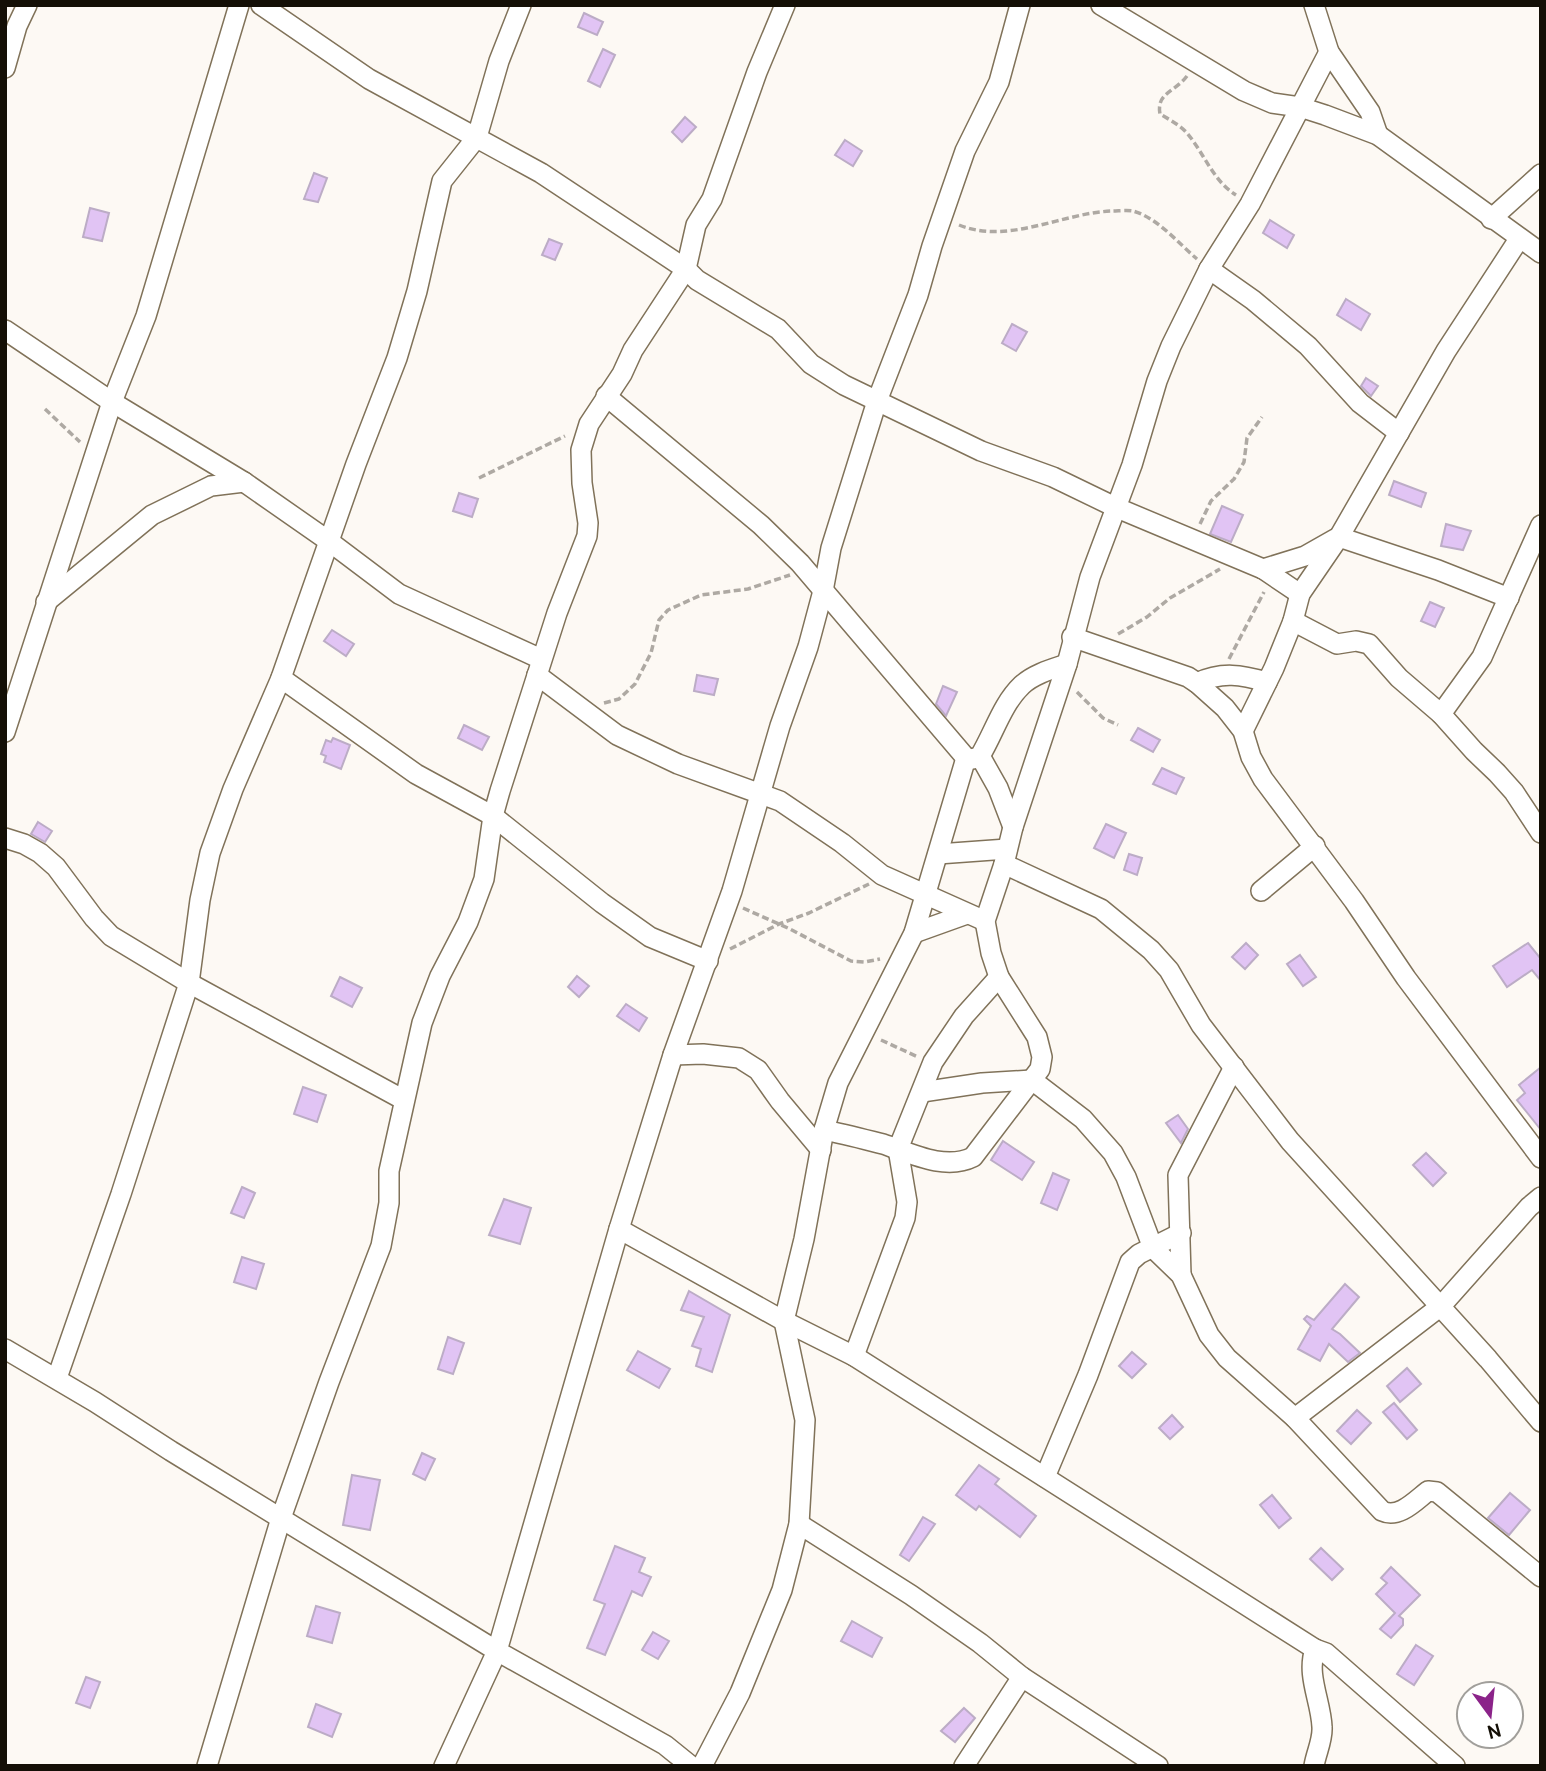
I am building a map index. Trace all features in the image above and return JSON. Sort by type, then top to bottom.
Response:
[{"type":"street","points":[[5,68],[26,5]]},
{"type":"street","points":[[5,732],[112,402],[146,316],[239,5]]},
{"type":"street","points":[[261,5],[369,79],[477,137],[588,202],[686,269],[697,280],[778,329],[811,363],[844,385],[981,450],[1053,477],[1115,507],[1237,558],[1268,573],[1300,594]]},
{"type":"street","points":[[57,1378],[121,1194],[189,983],[200,900],[210,853],[233,789],[281,678],[356,464],[397,358],[417,291],[442,181],[477,137],[499,61],[521,5]]},
{"type":"street","points":[[207,1766],[281,1518],[381,1246],[389,1203],[389,1171],[422,1023],[440,976],[468,922],[484,878],[493,816],[539,667],[587,536],[589,523],[582,483],[581,450],[589,424],[686,269],[696,225],[712,199],[757,72],[785,5]]},
{"type":"street","points":[[444,1766],[497,1651],[619,1228],[673,1055],[727,902],[780,726],[808,647],[831,548],[877,401],[918,295],[965,151],[999,82],[1020,5]]},
{"type":"street","points":[[1101,5],[1244,91],[1272,103],[1300,107],[1378,135],[1541,253]]},
{"type":"street","points":[[1314,5],[1329,52],[1370,112],[1378,135]]},
{"type":"street","points":[[976,918],[1006,856],[1065,668],[1090,577],[1132,465],[1157,381],[1171,346],[1209,269],[1250,204],[1329,52]]},
{"type":"street","points":[[1491,219],[1541,174]]},
{"type":"street","points":[[1243,731],[1293,621],[1300,594],[1339,537],[1446,351],[1519,239]]},
{"type":"street","points":[[1209,269],[1253,300],[1308,346],[1360,403],[1399,433]]},
{"type":"street","points":[[5,330],[112,402],[244,482],[399,594],[539,667],[583,709],[617,735],[678,764],[780,801],[842,842],[882,875],[976,918],[999,977],[1037,1037],[1042,1056],[1040,1069],[973,1157],[965,1161],[949,1162],[924,1158],[898,1149],[822,1140],[780,1101],[758,1070],[739,1058],[704,1054],[673,1055]]},
{"type":"street","points":[[606,396],[761,525],[802,566],[973,757],[998,789],[1013,827]]},
{"type":"street","points":[[46,602],[152,514],[211,486],[244,482]]},
{"type":"street","points":[[1441,714],[1482,657],[1541,525]]},
{"type":"street","points":[[1268,573],[1339,537],[1438,570],[1509,598]]},
{"type":"street","points":[[802,566],[831,548]]},
{"type":"street","points":[[1293,621],[1337,644],[1356,641],[1369,644],[1399,678],[1441,714],[1514,792],[1540,831]]},
{"type":"street","points":[[1072,637],[1172,671],[1197,683],[1225,708],[1243,731],[1251,757],[1263,779],[1315,846],[1406,978],[1541,1158]]},
{"type":"street","points":[[702,1766],[740,1693],[782,1590],[799,1524],[806,1420],[784,1321],[804,1239],[822,1140],[838,1083],[914,933],[924,895],[973,757],[1023,684],[1045,672],[1065,668]]},
{"type":"street","points":[[1197,683],[1222,674],[1267,682]]},
{"type":"street","points":[[281,678],[416,774],[493,816],[602,903],[650,937],[708,961]]},
{"type":"street","points":[[5,838],[40,853],[56,867],[111,936],[189,983],[404,1100]]},
{"type":"street","points":[[1261,891],[1315,846]]},
{"type":"street","points":[[938,854],[1006,856],[1101,909],[1151,950],[1169,970],[1201,1025],[1319,1175],[1441,1306],[1541,1422]]},
{"type":"street","points":[[914,933],[976,918]]},
{"type":"street","points":[[854,1356],[905,1218],[907,1202],[898,1149],[933,1062],[964,1016],[999,977]]},
{"type":"street","points":[[1181,1275],[1178,1175],[1234,1067]]},
{"type":"street","points":[[922,1092],[982,1083],[1032,1080],[1083,1119],[1113,1153],[1126,1177],[1153,1248],[1181,1275],[1209,1335],[1221,1350],[1295,1418],[1382,1511],[1389,1514],[1398,1513],[1428,1491],[1437,1492],[1541,1577]]},
{"type":"street","points":[[1295,1418],[1441,1306],[1541,1196]]},
{"type":"street","points":[[619,1228],[784,1321],[854,1356],[1315,1649],[1326,1653],[1455,1766]]},
{"type":"street","points":[[1045,1477],[1088,1375],[1130,1262],[1139,1254],[1181,1233]]},
{"type":"street","points":[[5,1349],[57,1378],[497,1651],[666,1745],[691,1766]]},
{"type":"street","points":[[799,1524],[911,1594],[1022,1677],[1158,1766]]},
{"type":"street","points":[[1314,1766],[1322,1727],[1312,1673],[1315,1649]]},
{"type":"street","points":[[964,1766],[1022,1677]]},
{"type":"path","points":[[1196,63],[1178,88],[1162,96],[1158,105],[1160,114],[1180,126],[1231,192],[1250,204]]},
{"type":"path","points":[[943,218],[972,230],[1017,230],[1100,212],[1132,211],[1154,220],[1209,269]]},
{"type":"path","points":[[45,409],[94,456]]},
{"type":"path","points":[[1194,539],[1211,501],[1234,479],[1244,462],[1247,438],[1262,417]]},
{"type":"path","points":[[479,478],[589,424]]},
{"type":"path","points":[[1098,646],[1237,558]]},
{"type":"path","points":[[583,709],[620,699],[635,684],[650,653],[659,620],[668,610],[701,596],[748,589],[781,579],[802,566]]},
{"type":"path","points":[[1222,674],[1268,573]]},
{"type":"path","points":[[1065,668],[1088,705],[1103,718],[1118,725]]},
{"type":"path","points":[[708,961],[779,923],[862,889],[882,875]]},
{"type":"path","points":[[727,902],[779,923],[851,961],[865,962],[903,955]]},
{"type":"path","points":[[863,1031],[905,1052],[933,1062]]},
{"type":"building","points":[[584,13],[603,22],[597,35],[578,27]]},
{"type":"building","points":[[603,49],[615,55],[600,87],[588,81]]},
{"type":"building","points":[[685,117],[696,127],[682,142],[672,132]]},
{"type":"building","points":[[845,140],[862,151],[853,166],[835,155]]},
{"type":"building","points":[[314,173],[327,178],[318,202],[304,199]]},
{"type":"building","points":[[90,208],[109,213],[102,241],[83,237]]},
{"type":"building","points":[[1270,220],[1294,235],[1287,248],[1263,233]]},
{"type":"building","points":[[549,239],[562,244],[555,260],[542,255]]},
{"type":"building","points":[[1346,299],[1370,314],[1361,330],[1337,315]]},
{"type":"building","points":[[1012,324],[1027,332],[1016,351],[1002,343]]},
{"type":"building","points":[[1366,378],[1378,386],[1371,396],[1361,386]]},
{"type":"building","points":[[1394,481],[1426,493],[1421,507],[1389,495]]},
{"type":"building","points":[[459,493],[478,499],[472,517],[453,511]]},
{"type":"building","points":[[1222,506],[1243,515],[1231,542],[1210,534]]},
{"type":"building","points":[[1446,524],[1471,531],[1463,550],[1441,546]]},
{"type":"building","points":[[1430,602],[1444,608],[1435,627],[1421,621]]},
{"type":"building","points":[[332,630],[354,644],[346,656],[324,641]]},
{"type":"building","points":[[697,675],[718,679],[714,695],[694,691]]},
{"type":"building","points":[[943,686],[957,692],[946,716],[936,704]]},
{"type":"building","points":[[464,725],[489,737],[482,750],[458,738]]},
{"type":"building","points":[[1138,728],[1160,740],[1153,752],[1131,740]]},
{"type":"building","points":[[333,738],[350,745],[341,769],[324,762],[326,756],[321,754],[326,740],[331,742]]},
{"type":"building","points":[[1162,768],[1184,778],[1176,794],[1153,784]]},
{"type":"building","points":[[38,822],[52,831],[45,842],[31,834]]},
{"type":"building","points":[[1106,824],[1126,833],[1114,858],[1094,848]]},
{"type":"building","points":[[1129,854],[1142,858],[1137,875],[1124,870]]},
{"type":"building","points":[[1246,943],[1258,955],[1245,969],[1232,957]]},
{"type":"building","points":[[1528,943],[1541,959],[1541,981],[1532,970],[1507,987],[1493,966]]},
{"type":"building","points":[[1300,955],[1316,977],[1303,986],[1287,964]]},
{"type":"building","points":[[577,976],[589,986],[579,997],[568,987]]},
{"type":"building","points":[[340,977],[362,988],[352,1007],[331,996]]},
{"type":"building","points":[[626,1004],[647,1018],[639,1031],[617,1016]]},
{"type":"building","points":[[1541,1067],[1541,1130],[1517,1100],[1525,1093],[1519,1085]]},
{"type":"building","points":[[303,1087],[326,1095],[317,1122],[294,1114]]},
{"type":"building","points":[[1178,1115],[1188,1129],[1181,1143],[1166,1123]]},
{"type":"building","points":[[1003,1141],[1034,1162],[1022,1180],[991,1160]]},
{"type":"building","points":[[1426,1153],[1446,1173],[1433,1186],[1413,1165]]},
{"type":"building","points":[[1053,1173],[1069,1180],[1057,1210],[1041,1203]]},
{"type":"building","points":[[242,1187],[255,1193],[244,1218],[231,1213]]},
{"type":"building","points":[[504,1199],[531,1208],[520,1244],[489,1235]]},
{"type":"building","points":[[242,1257],[264,1264],[256,1289],[234,1282]]},
{"type":"building","points":[[1345,1284],[1359,1297],[1332,1329],[1360,1353],[1348,1362],[1329,1344],[1320,1361],[1298,1349],[1311,1326],[1304,1319],[1307,1316],[1314,1320]]},
{"type":"building","points":[[689,1291],[730,1315],[712,1372],[696,1366],[701,1349],[692,1346],[704,1317],[681,1310]]},
{"type":"building","points":[[448,1337],[464,1343],[453,1374],[438,1369]]},
{"type":"building","points":[[638,1351],[670,1369],[659,1388],[627,1370]]},
{"type":"building","points":[[1132,1352],[1146,1364],[1132,1378],[1119,1366]]},
{"type":"building","points":[[1407,1368],[1421,1384],[1400,1402],[1387,1386]]},
{"type":"building","points":[[1394,1403],[1417,1430],[1407,1439],[1383,1412]]},
{"type":"building","points":[[1357,1410],[1371,1423],[1351,1444],[1337,1431]]},
{"type":"building","points":[[1172,1415],[1183,1427],[1170,1439],[1159,1428]]},
{"type":"building","points":[[422,1453],[435,1459],[425,1480],[413,1474]]},
{"type":"building","points":[[979,1465],[999,1479],[995,1484],[1036,1516],[1020,1537],[979,1506],[976,1510],[956,1495]]},
{"type":"building","points":[[352,1475],[380,1480],[370,1530],[343,1525]]},
{"type":"building","points":[[1510,1493],[1530,1510],[1509,1535],[1488,1518]]},
{"type":"building","points":[[1272,1495],[1291,1518],[1279,1528],[1260,1505]]},
{"type":"building","points":[[923,1517],[935,1524],[909,1561],[900,1555]]},
{"type":"building","points":[[615,1546],[645,1558],[639,1572],[651,1577],[642,1596],[632,1591],[605,1655],[587,1648],[605,1604],[594,1600]]},
{"type":"building","points":[[1321,1548],[1343,1569],[1332,1580],[1310,1559]]},
{"type":"building","points":[[1391,1567],[1420,1595],[1399,1616],[1403,1619],[1403,1625],[1391,1638],[1380,1629],[1395,1613],[1376,1594],[1387,1583],[1381,1578]]},
{"type":"building","points":[[316,1606],[340,1613],[332,1643],[307,1636]]},
{"type":"building","points":[[852,1621],[882,1638],[872,1657],[841,1641]]},
{"type":"building","points":[[653,1632],[669,1641],[658,1659],[642,1650]]},
{"type":"building","points":[[1416,1645],[1433,1656],[1414,1685],[1397,1674]]},
{"type":"building","points":[[86,1677],[100,1682],[90,1708],[76,1703]]},
{"type":"building","points":[[316,1704],[341,1714],[332,1737],[308,1727]]},
{"type":"building","points":[[964,1708],[975,1718],[955,1742],[941,1731]]}]
